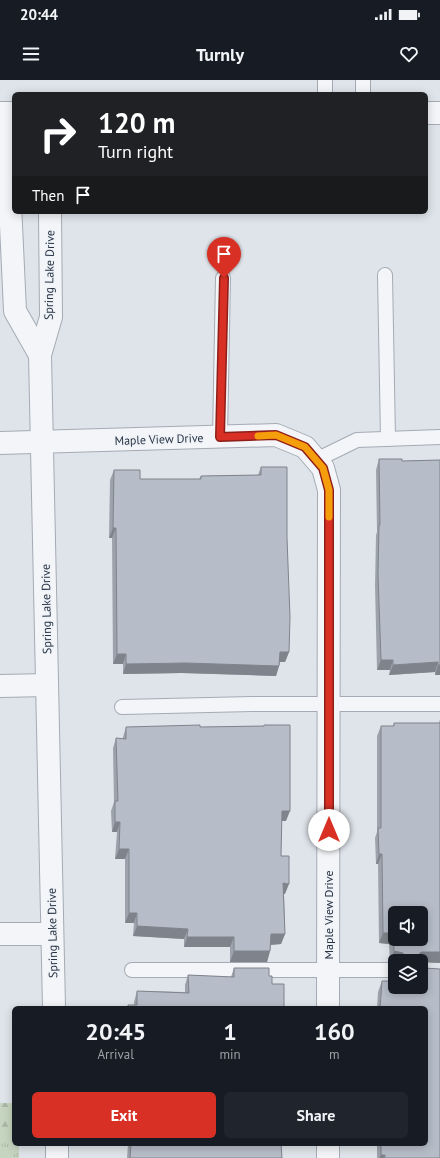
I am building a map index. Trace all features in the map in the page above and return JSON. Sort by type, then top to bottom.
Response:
[{"type":"street","points":[[7,113],[15,311],[40,355]]},
{"type":"street","points":[[428,113],[440,113]]},
{"type":"street","name":"Spring Lake Drive","points":[[50,214],[51,317],[40,355],[54,1006]]},
{"type":"street","name":"Maple View Drive","points":[[0,443],[276,435],[305,447],[323,468],[329,490],[328,1006]]},
{"type":"street","points":[[0,686],[47,686]]},
{"type":"street","points":[[0,934],[52,934]]},
{"type":"street","points":[[57,1146],[57,1158]]},
{"type":"street","points":[[328,1146],[328,1158]]},
{"type":"lane","points":[[325,92],[326,80]]},
{"type":"lane","points":[[363,80],[363,92]]},
{"type":"lane","points":[[385,276],[388,439]]},
{"type":"lane","points":[[220,437],[224,278]]},
{"type":"lane","points":[[316,460],[357,440],[440,437]]},
{"type":"lane","points":[[122,707],[252,704],[440,704]]},
{"type":"lane","points":[[132,970],[388,970]]},
{"type":"green space","points":[[0,1103],[12,1103],[12,1146],[0,1158]]},
{"type":"green space","points":[[12,1126],[12,1146],[19,1146],[19,1158],[0,1158],[0,1127]]},
{"type":"building","points":[[379,459],[402,459],[402,461],[440,460],[440,665],[438,665],[438,662],[393,665],[393,660],[381,660],[378,575],[380,525]]},
{"type":"building","points":[[261,467],[287,467],[287,538],[290,617],[289,652],[280,652],[279,666],[186,663],[126,664],[126,654],[117,654],[116,528],[113,528],[114,470],[140,470],[140,479],[201,479],[201,476],[261,475]]},
{"type":"building","points":[[394,723],[440,723],[440,952],[404,954],[394,951],[394,946],[428,946],[428,906],[388,906],[388,933],[383,933],[382,854],[379,854],[378,828],[381,828],[381,726],[394,726]]},
{"type":"building","points":[[200,725],[200,727],[290,725],[290,811],[282,811],[281,856],[289,856],[289,884],[283,883],[285,934],[271,934],[270,951],[234,951],[234,937],[187,937],[188,929],[137,926],[137,913],[129,913],[129,849],[119,849],[120,822],[115,822],[115,801],[118,801],[116,738],[126,739],[126,727]]},
{"type":"building","points":[[234,968],[269,968],[269,976],[272,976],[272,984],[284,984],[284,1006],[128,1006],[137,1005],[137,991],[189,993],[188,975],[234,977]]},
{"type":"building","points":[[428,968],[440,969],[440,1158],[385,1158],[385,1155],[381,1155],[381,1146],[428,1146],[428,1006],[380,1006],[382,981],[388,981],[388,994],[428,994]]},
{"type":"building","points":[[131,1146],[281,1146],[282,1158],[130,1158]]},
{"type":"slow traffic","points":[[258,436],[276,435],[305,447],[323,468],[329,490],[329,517]]},
{"type":"route","points":[[224,278],[220,437],[276,435],[305,447],[323,468],[329,490],[329,830]]}]
